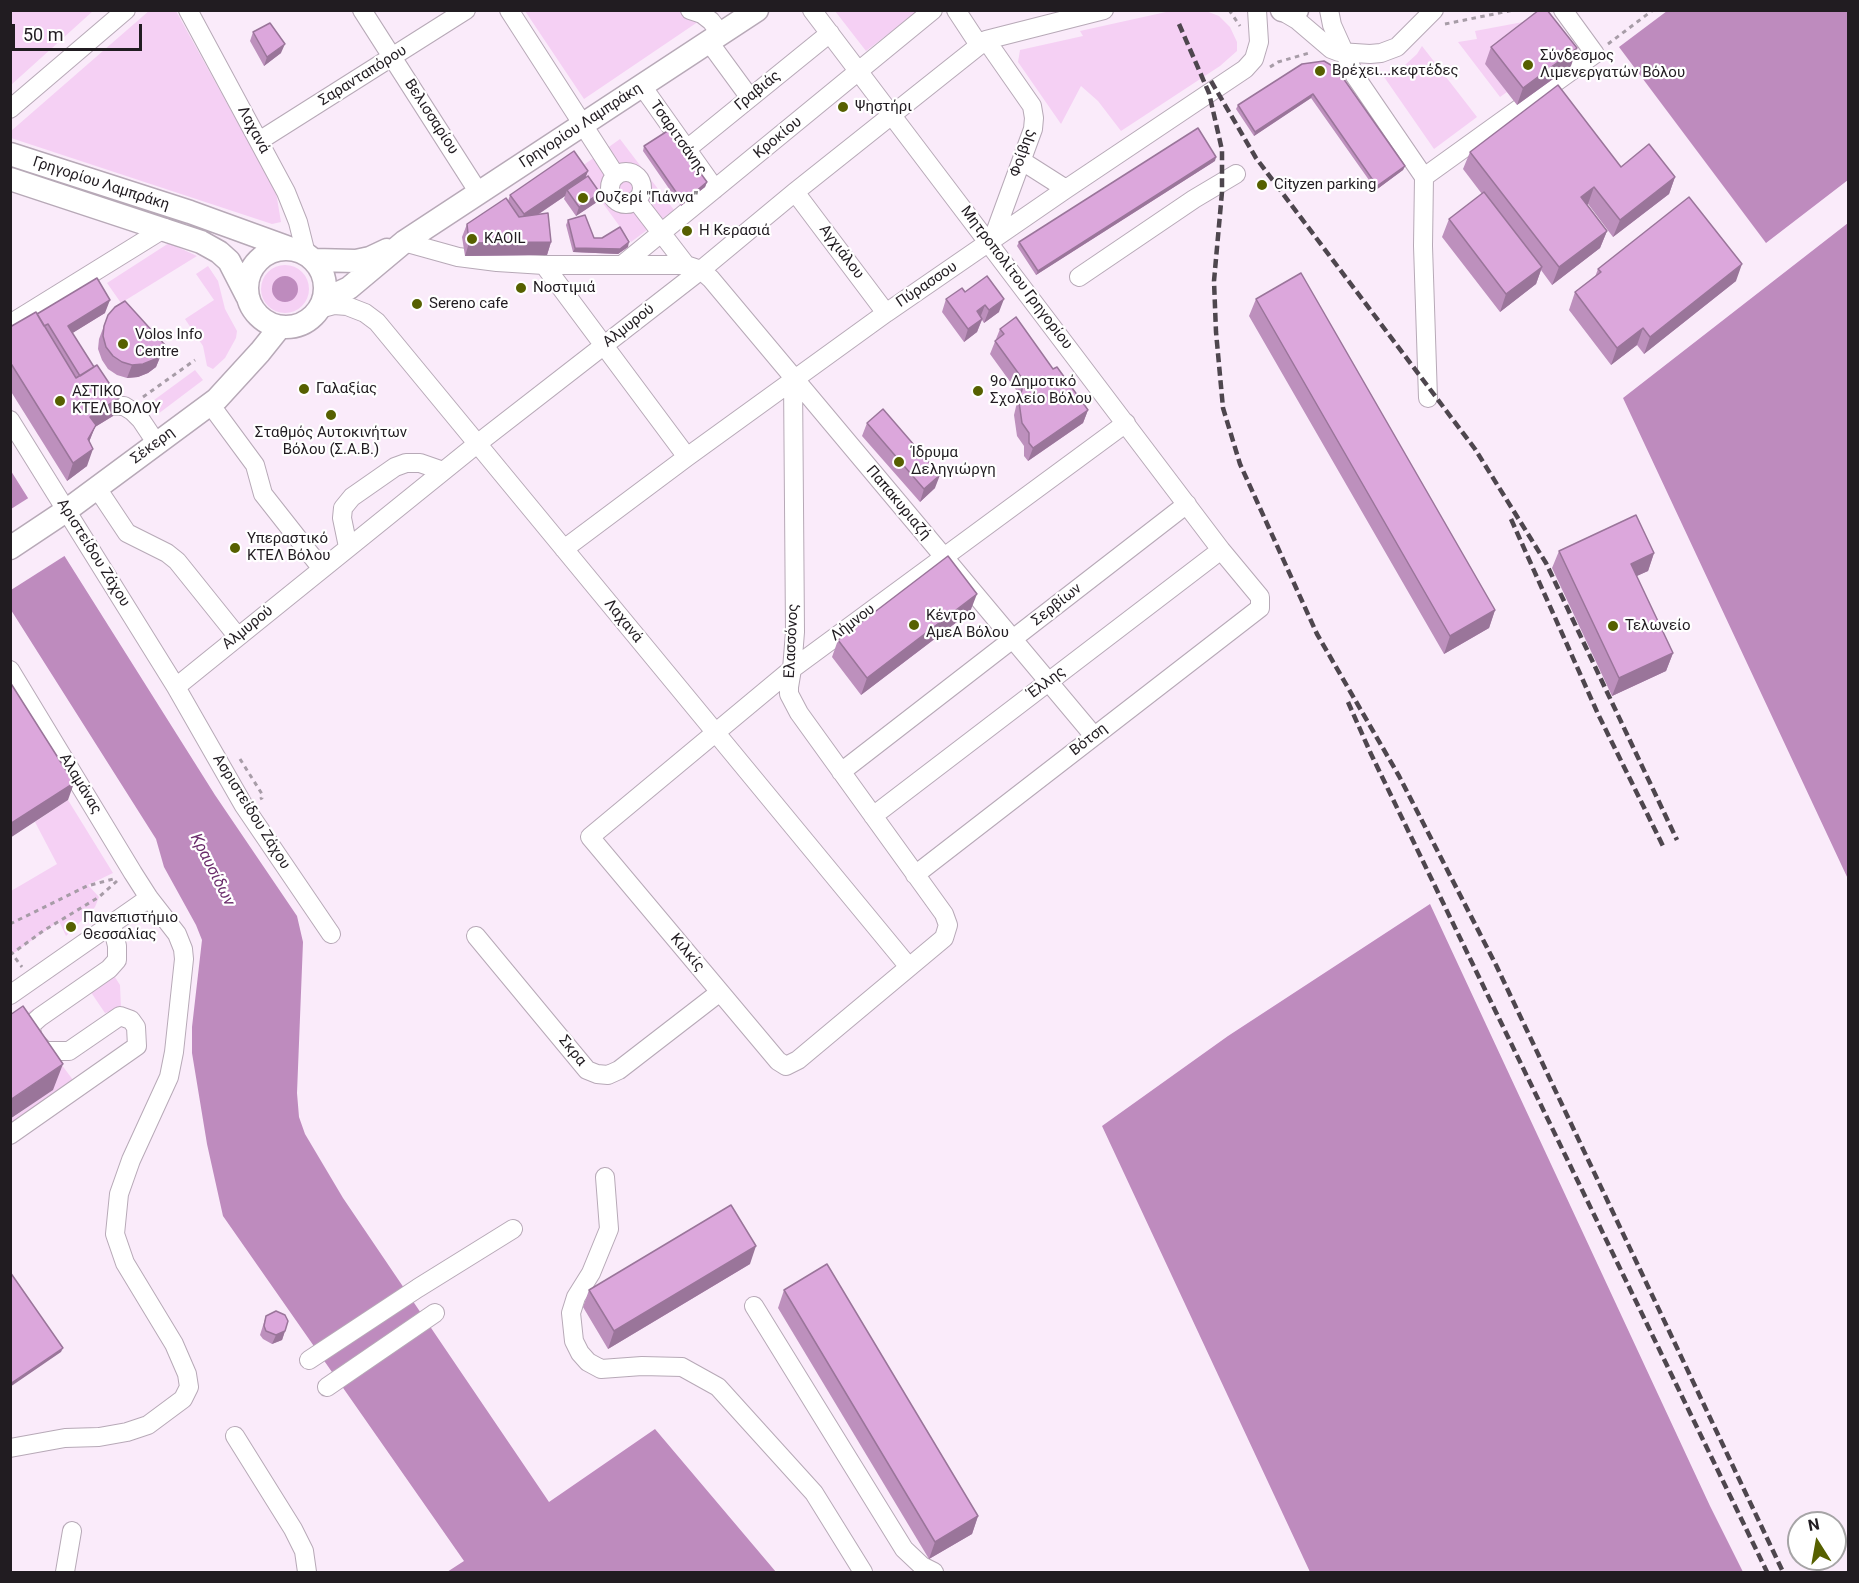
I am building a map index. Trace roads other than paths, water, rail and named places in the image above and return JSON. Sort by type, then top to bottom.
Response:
[{"type":"main road","name":"Γρηγορίου Λαμπράκη","points":[[10,154],[190,212],[304,254],[348,262],[362,260],[404,242],[757,10]]},
{"type":"main road","points":[[1281,10],[1297,10]]},
{"type":"main road","name":"Γρηγορίου Λαμπράκη","points":[[10,179],[165,228],[201,242],[225,257],[233,267],[247,296]]},
{"type":"main road","name":"Γρηγορίου Λαμπράκη","points":[[321,304],[354,284],[404,242]]},
{"type":"main road","points":[[273,251],[304,254],[323,276],[325,285],[321,304],[314,316],[298,325],[280,327],[269,323],[251,307],[247,296],[248,275],[257,260],[273,251]]},
{"type":"main road","name":"Σέκερη","points":[[10,548],[61,514],[210,404],[237,377],[280,327]]},
{"type":"street","points":[[10,109],[126,10]]},
{"type":"street","name":"Λαχανά","points":[[188,10],[286,192],[298,222],[304,254]]},
{"type":"street","name":"Βελισσαρίου","points":[[362,10],[480,193]]},
{"type":"street","name":"Σαρανταπόρου","points":[[259,141],[466,10]]},
{"type":"street","points":[[509,10],[583,125]]},
{"type":"street","points":[[690,10],[702,14],[711,21],[715,38],[750,98]]},
{"type":"street","name":"Μητροπολίτου Γρηγορίου","points":[[812,10],[1221,549],[1260,597],[1261,604]]},
{"type":"street","name":"Κροκίου","points":[[622,265],[933,10]]},
{"type":"street","name":"Φοίβης","points":[[956,10],[1032,106],[1034,118],[1033,129],[990,242]]},
{"type":"street","name":"Αλμυρού","points":[[176,687],[443,471],[604,346],[694,268],[795,192],[982,42],[1104,10]]},
{"type":"street","name":"Πύρασσου","points":[[564,549],[886,313],[1248,66],[1254,59],[1259,42],[1257,10]]},
{"type":"street","points":[[1281,10],[1297,20],[1330,49],[1346,53],[1375,54],[1393,49],[1437,18]]},
{"type":"street","points":[[1329,10],[1332,25],[1355,76],[1424,177],[1423,246],[1428,398]]},
{"type":"street","points":[[1424,177],[1595,54],[1563,10]]},
{"type":"street","name":"Γραβιάς","points":[[687,149],[830,33]]},
{"type":"street","name":"Τσαριτσάνης","points":[[642,86],[715,189]]},
{"type":"street","name":"Παπακυριαζή","points":[[583,125],[616,176],[627,172],[638,178],[642,189],[636,200],[694,268],[711,279],[1094,736]]},
{"type":"street","points":[[1022,160],[1065,189]]},
{"type":"street","points":[[1079,277],[1194,199],[1236,174]]},
{"type":"street","name":"Αγχιάλου","points":[[795,192],[886,313]]},
{"type":"street","points":[[10,324],[165,228]]},
{"type":"street","points":[[404,242],[458,257],[544,265],[694,268]]},
{"type":"street","points":[[544,265],[687,457]]},
{"type":"street","name":"Λαχανά","points":[[321,304],[344,305],[373,318],[909,967]]},
{"type":"street","name":"Ελασσόνος","points":[[793,379],[795,632],[789,690],[791,700],[944,914],[948,925],[944,938],[909,967]]},
{"type":"street","points":[[210,404],[255,465],[263,494],[321,569]]},
{"type":"street","points":[[106,406],[117,405],[128,408],[141,420],[157,444]]},
{"type":"street","name":"Αριστείδου Ζάχου","points":[[10,420],[32,439],[61,514],[176,687]]},
{"type":"street","name":"Λήμνου","points":[[590,837],[792,669],[942,556],[1126,423]]},
{"type":"street","points":[[348,548],[342,518],[343,508],[352,497],[395,467],[406,463],[420,463],[443,471]]},
{"type":"street","points":[[97,488],[127,533],[167,553],[181,564],[238,637]]},
{"type":"street","name":"Σερβίων","points":[[841,772],[1187,504]]},
{"type":"street","name":"Έλλης","points":[[873,816],[1221,549]]},
{"type":"street","name":"Βότση","points":[[915,874],[1254,612],[1261,604]]},
{"type":"street","name":"Αλαμάνας","points":[[10,670],[149,898],[177,934],[183,949],[184,959],[174,1052],[169,1077],[131,1160],[119,1194],[115,1234],[125,1263],[174,1344],[187,1374],[189,1387],[183,1399],[148,1425],[128,1432],[99,1437],[65,1438],[10,1449]]},
{"type":"street","name":"Ασριστείδου Ζάχου","points":[[176,687],[244,806],[331,934]]},
{"type":"street","name":"Κιλκίς","points":[[590,837],[778,1061],[786,1066],[798,1060],[909,967]]},
{"type":"street","points":[[10,995],[149,898]]},
{"type":"street","points":[[10,1135],[137,1046],[136,1027],[131,1020],[120,1016],[69,1051],[45,1051],[32,1038],[32,1025],[40,1017],[109,969],[117,960],[117,946],[112,925]]},
{"type":"street","name":"Σκρα","points":[[476,936],[587,1070],[597,1074],[608,1075],[619,1071],[720,992]]},
{"type":"street","points":[[16,1020],[69,1095]]},
{"type":"street","points":[[605,1177],[609,1229],[591,1273],[576,1297],[571,1313],[573,1341],[580,1353],[588,1362],[601,1369],[642,1366],[682,1367],[718,1387],[814,1493],[863,1572]]},
{"type":"street","points":[[309,1360],[418,1287],[513,1228]]},
{"type":"street","points":[[754,1306],[904,1549],[911,1558],[934,1572]]},
{"type":"street","points":[[327,1387],[435,1312]]},
{"type":"street","points":[[235,1437],[293,1529],[304,1551],[307,1572]]},
{"type":"street","points":[[65,1572],[72,1531]]},
{"type":"water","points":[[1667,11],[1848,11],[1848,180],[1766,243],[1619,47]]},
{"type":"water","points":[[1848,223],[1848,879],[1623,398]]},
{"type":"water","points":[[285,276],[294,280],[298,289],[294,298],[285,302],[276,298],[272,289],[276,280]]},
{"type":"water","name":"Κραυσίδων","points":[[11,471],[215,795],[297,916],[303,942],[297,1093],[299,1117],[305,1134],[343,1198],[549,1502],[655,1429],[776,1572],[447,1572],[464,1561],[223,1216],[207,1144],[192,1053],[192,1027],[202,940],[164,867],[156,839],[11,610]]},
{"type":"water","points":[[1430,904],[1710,1506],[1743,1572],[1310,1572],[1102,1126],[1228,1036]]},
{"type":"railway","points":[[1179,24],[1209,93],[1222,150],[1222,192],[1214,281],[1216,332],[1223,408],[1240,464],[1317,634],[1399,776],[1496,965],[1783,1572]]},
{"type":"railway","points":[[1211,81],[1256,158],[1475,449],[1546,563],[1677,840]]},
{"type":"railway","points":[[1511,519],[1598,714],[1663,846]]},
{"type":"railway","points":[[1348,702],[1371,754],[1767,1572]]},
{"type":"place","name":"Σύνδεσμος Λιμενεργατών Βόλου","points":[[1528,65]]},
{"type":"place","name":"Βρέχει...κεφτέδες","points":[[1320,71]]},
{"type":"place","name":"Ψηστήρι","points":[[843,107]]},
{"type":"place","name":"Cityzen parking","points":[[1262,185]]},
{"type":"place","name":"Ουζερί \"Γιάννα\"","points":[[583,198]]},
{"type":"place","name":"Η Κερασιά","points":[[687,231]]},
{"type":"place","name":"KAOIL","points":[[472,239]]},
{"type":"place","name":"Νοστιμιά","points":[[521,288]]},
{"type":"place","name":"Sereno cafe","points":[[417,304]]},
{"type":"place","name":"Volos Info Centre","points":[[123,344]]},
{"type":"place","name":"Γαλαξίας","points":[[304,389]]},
{"type":"place","name":"9ο Δημοτικό Σχολείο Βόλου","points":[[978,391]]},
{"type":"place","name":"ΑΣΤΙΚΟ ΚΤΕΛ ΒΟΛΟΥ","points":[[60,401]]},
{"type":"place","name":"Σταθμός Αυτοκινήτων Βόλου (Σ.Α.Β.)","points":[[331,415]]},
{"type":"place","name":"Ίδρυμα Δεληγιώργη","points":[[899,462]]},
{"type":"place","name":"Υπεραστικό ΚΤΕΛ Βόλου","points":[[235,548]]},
{"type":"place","name":"Κέντρο ΑμεΑ Βόλου","points":[[914,625]]},
{"type":"place","name":"Τελωνείο","points":[[1613,626]]},
{"type":"place","name":"Πανεπιστήμιο Θεσσαλίας","points":[[71,927]]}]
